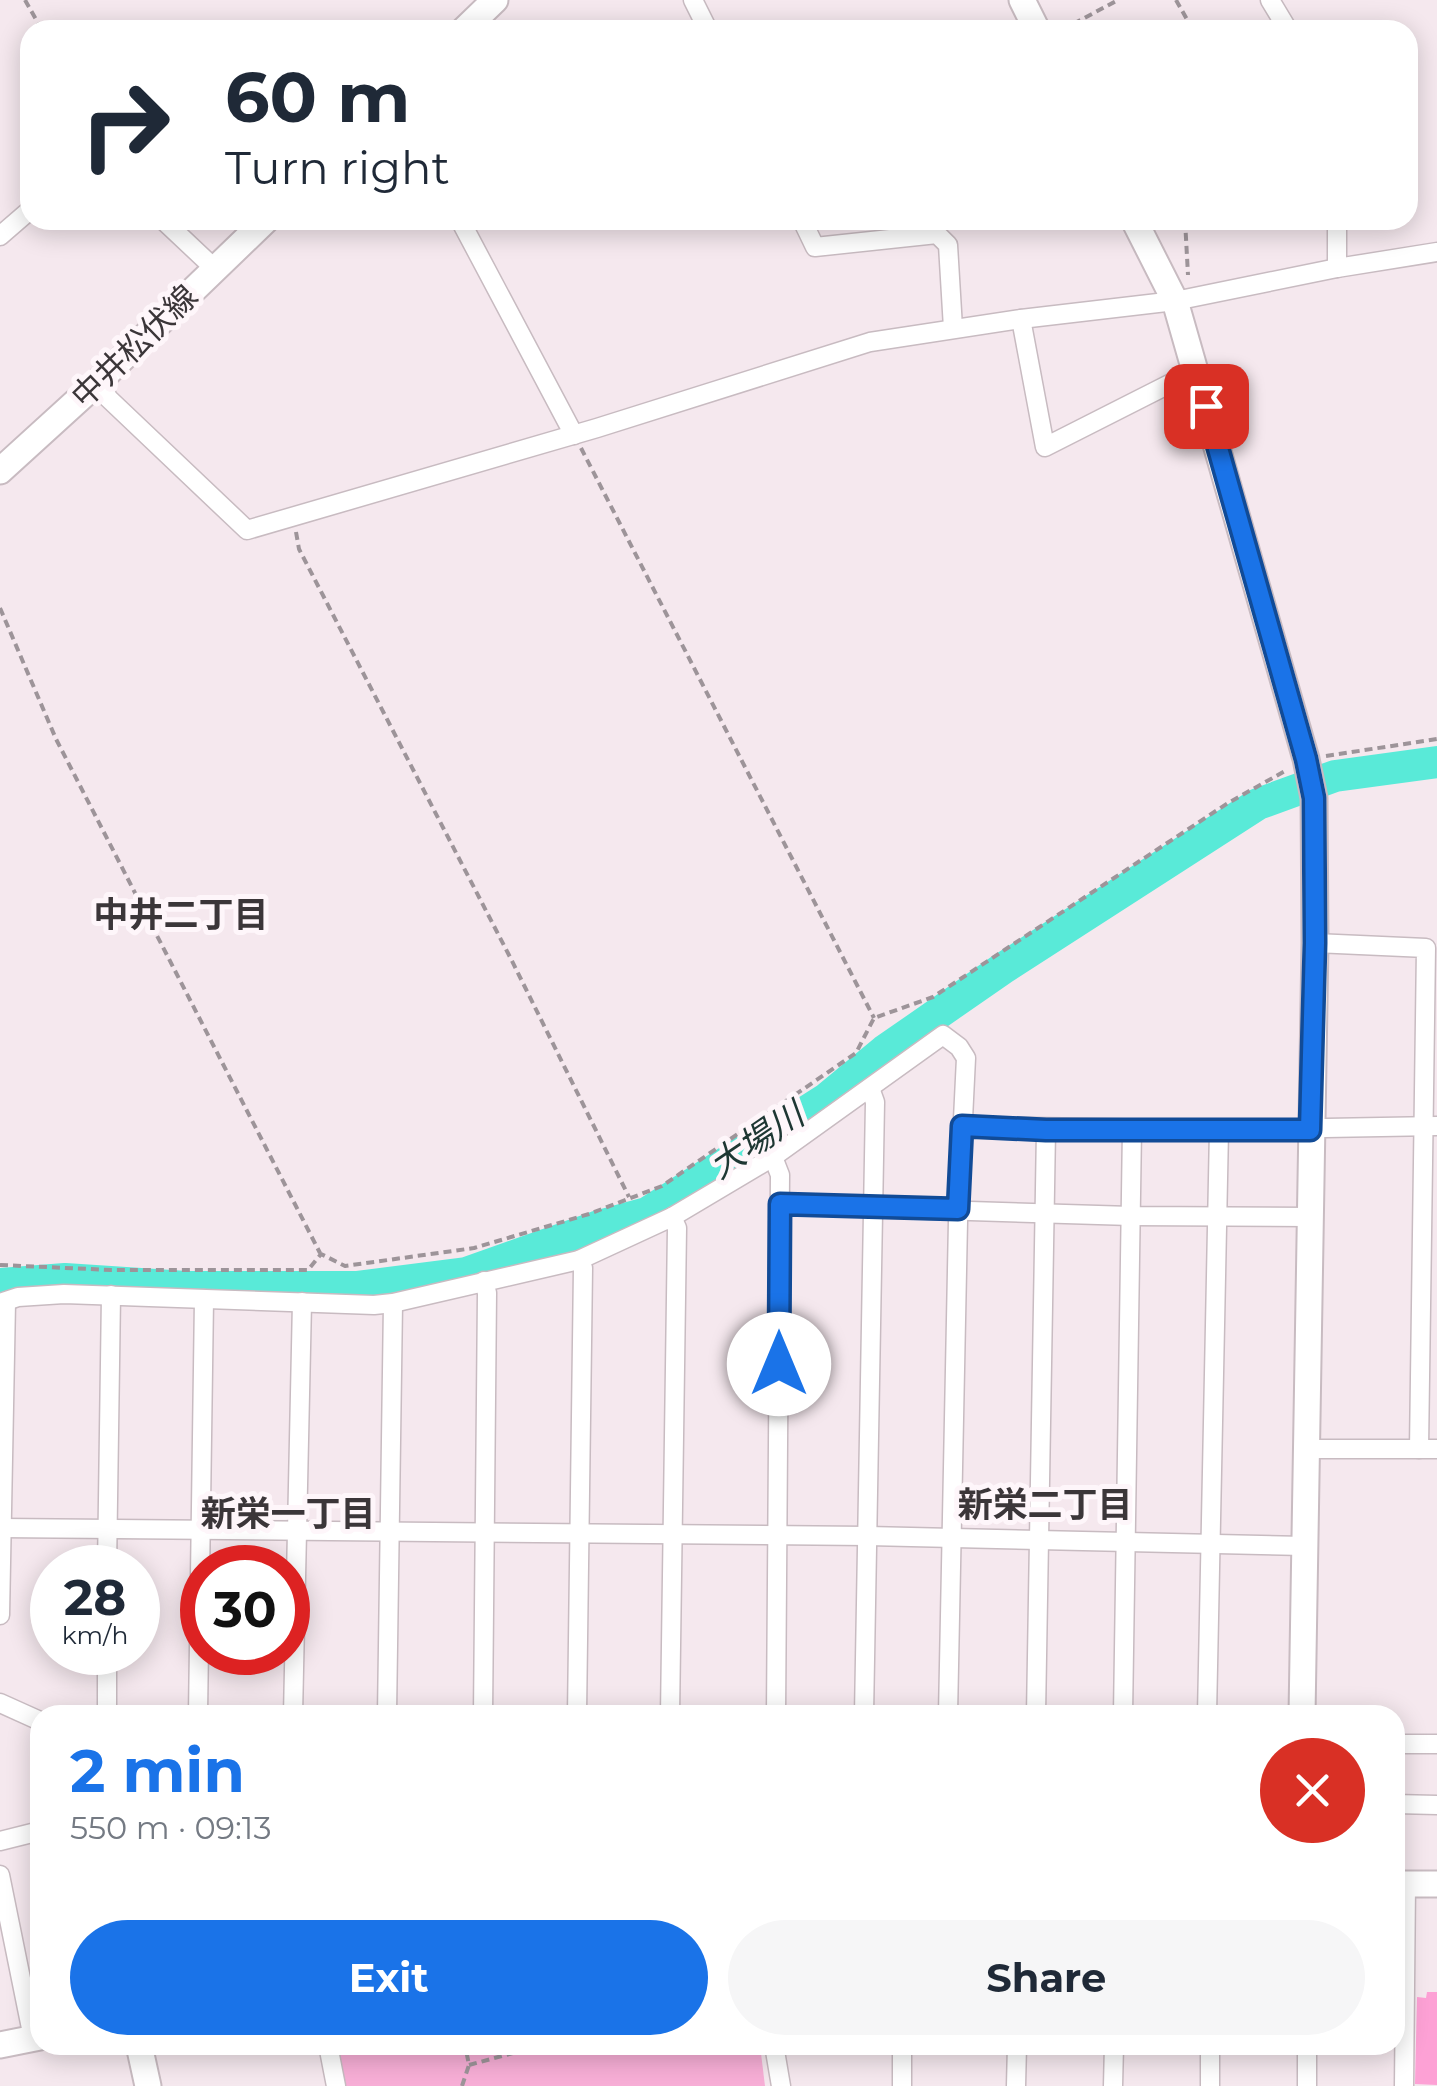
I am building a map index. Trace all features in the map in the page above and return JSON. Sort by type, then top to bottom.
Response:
[{"type":"street","points":[[474,20],[495,0]]},
{"type":"street","points":[[0,236],[20,219]]},
{"type":"street","points":[[173,230],[215,269]]},
{"type":"street","name":"中井松伏線","points":[[0,471],[256,230]]},
{"type":"street","points":[[465,230],[574,435]]},
{"type":"street","points":[[807,230],[815,247],[937,234],[948,245],[953,328]]},
{"type":"street","points":[[1141,230],[1181,290],[1195,371],[1314,798],[1302,1705]]},
{"type":"street","points":[[1336,230],[1337,268]]},
{"type":"street","points":[[100,380],[108,398],[248,530],[574,435],[870,342],[1437,252]]},
{"type":"street","points":[[1021,319],[1045,447],[1195,371]]},
{"type":"street","points":[[1304,1448],[1428,1449],[1430,1126],[1426,948],[1315,943]]},
{"type":"street","points":[[0,1615],[3,1302],[18,1297],[64,1294],[394,1304],[579,1260],[672,1217],[772,1158],[943,1036],[966,1058],[958,1209],[948,1705]]},
{"type":"street","points":[[864,1705],[875,1102],[870,1088]]},
{"type":"street","points":[[962,1126],[1046,1130],[1310,1130],[1430,1126]]},
{"type":"street","points":[[1123,1705],[1132,1129]]},
{"type":"street","points":[[1036,1705],[1046,1130]]},
{"type":"street","points":[[1208,1705],[1219,1130]]},
{"type":"street","points":[[772,1158],[780,1175],[776,1705]]},
{"type":"street","points":[[780,1204],[1131,1216],[1308,1217]]},
{"type":"street","points":[[670,1705],[677,1228],[672,1217]]},
{"type":"street","points":[[576,1705],[582,1268],[579,1260]]},
{"type":"street","points":[[483,1705],[487,1293],[484,1281]]},
{"type":"street","points":[[107,1545],[111,1295]]},
{"type":"street","points":[[198,1705],[204,1299]]},
{"type":"street","points":[[294,1705],[302,1302]]},
{"type":"street","points":[[387,1705],[394,1304]]},
{"type":"street","points":[[2,1528],[868,1536],[1304,1546]]},
{"type":"street","points":[[107,1675],[107,1705]]},
{"type":"street","points":[[0,1703],[30,1716]]},
{"type":"street","points":[[1405,1744],[1437,1744]]},
{"type":"street","points":[[1405,1804],[1437,1805]]},
{"type":"street","points":[[0,1841],[30,1834]]},
{"type":"street","points":[[0,1876],[30,2007]]},
{"type":"street","points":[[1405,1884],[1437,1884]]},
{"type":"street","points":[[0,2046],[30,2040]]},
{"type":"street","points":[[141,2055],[148,2086]]},
{"type":"street","points":[[330,2055],[336,2086]]},
{"type":"street","points":[[776,2055],[781,2086]]},
{"type":"street","points":[[902,2055],[902,2086]]},
{"type":"street","points":[[1016,2086],[1017,2055]]},
{"type":"street","points":[[1113,2086],[1114,2055]]},
{"type":"street","points":[[1210,2055],[1210,2086]]},
{"type":"street","points":[[1307,2086],[1308,2055]]},
{"type":"street","points":[[1403,2055],[1404,2086]]},
{"type":"path","points":[[1081,20],[1118,0]]},
{"type":"path","points":[[1181,290],[1184,230]]},
{"type":"path","points":[[574,435],[874,1018]]},
{"type":"path","points":[[293,518],[299,549],[511,959],[629,1198]]},
{"type":"path","points":[[0,608],[56,739],[321,1254],[345,1266],[474,1248],[589,1214],[662,1186],[856,1054],[874,1018],[933,997],[1228,803],[1306,759],[1437,739]]},
{"type":"path","points":[[0,1265],[112,1270],[308,1270],[321,1254]]},
{"type":"path","points":[[462,2086],[469,2065],[466,2055]]},
{"type":"path","points":[[469,2065],[506,2055]]},
{"type":"shaded area","points":[[337,2055],[761,2055],[765,2086],[344,2086]]},
{"type":"building","points":[[1427,1992],[1437,1992],[1437,2085],[1415,2084],[1417,1997],[1426,1998]]},
{"type":"waterway","name":"大場川","points":[[0,1284],[65,1279],[186,1287],[356,1287],[466,1273],[647,1213],[826,1099],[884,1051],[1002,969],[1258,804],[1335,776],[1437,762]]},
{"type":"district","name":"中井二丁目","points":[[181,914]]},
{"type":"district","name":"新栄二丁目","points":[[1045,1504]]},
{"type":"district","name":"新栄一丁目","points":[[288,1513]]},
{"type":"route","points":[[779,1364],[780,1204],[958,1209],[962,1126],[1046,1130],[1310,1130],[1314,798],[1206,406]]}]
